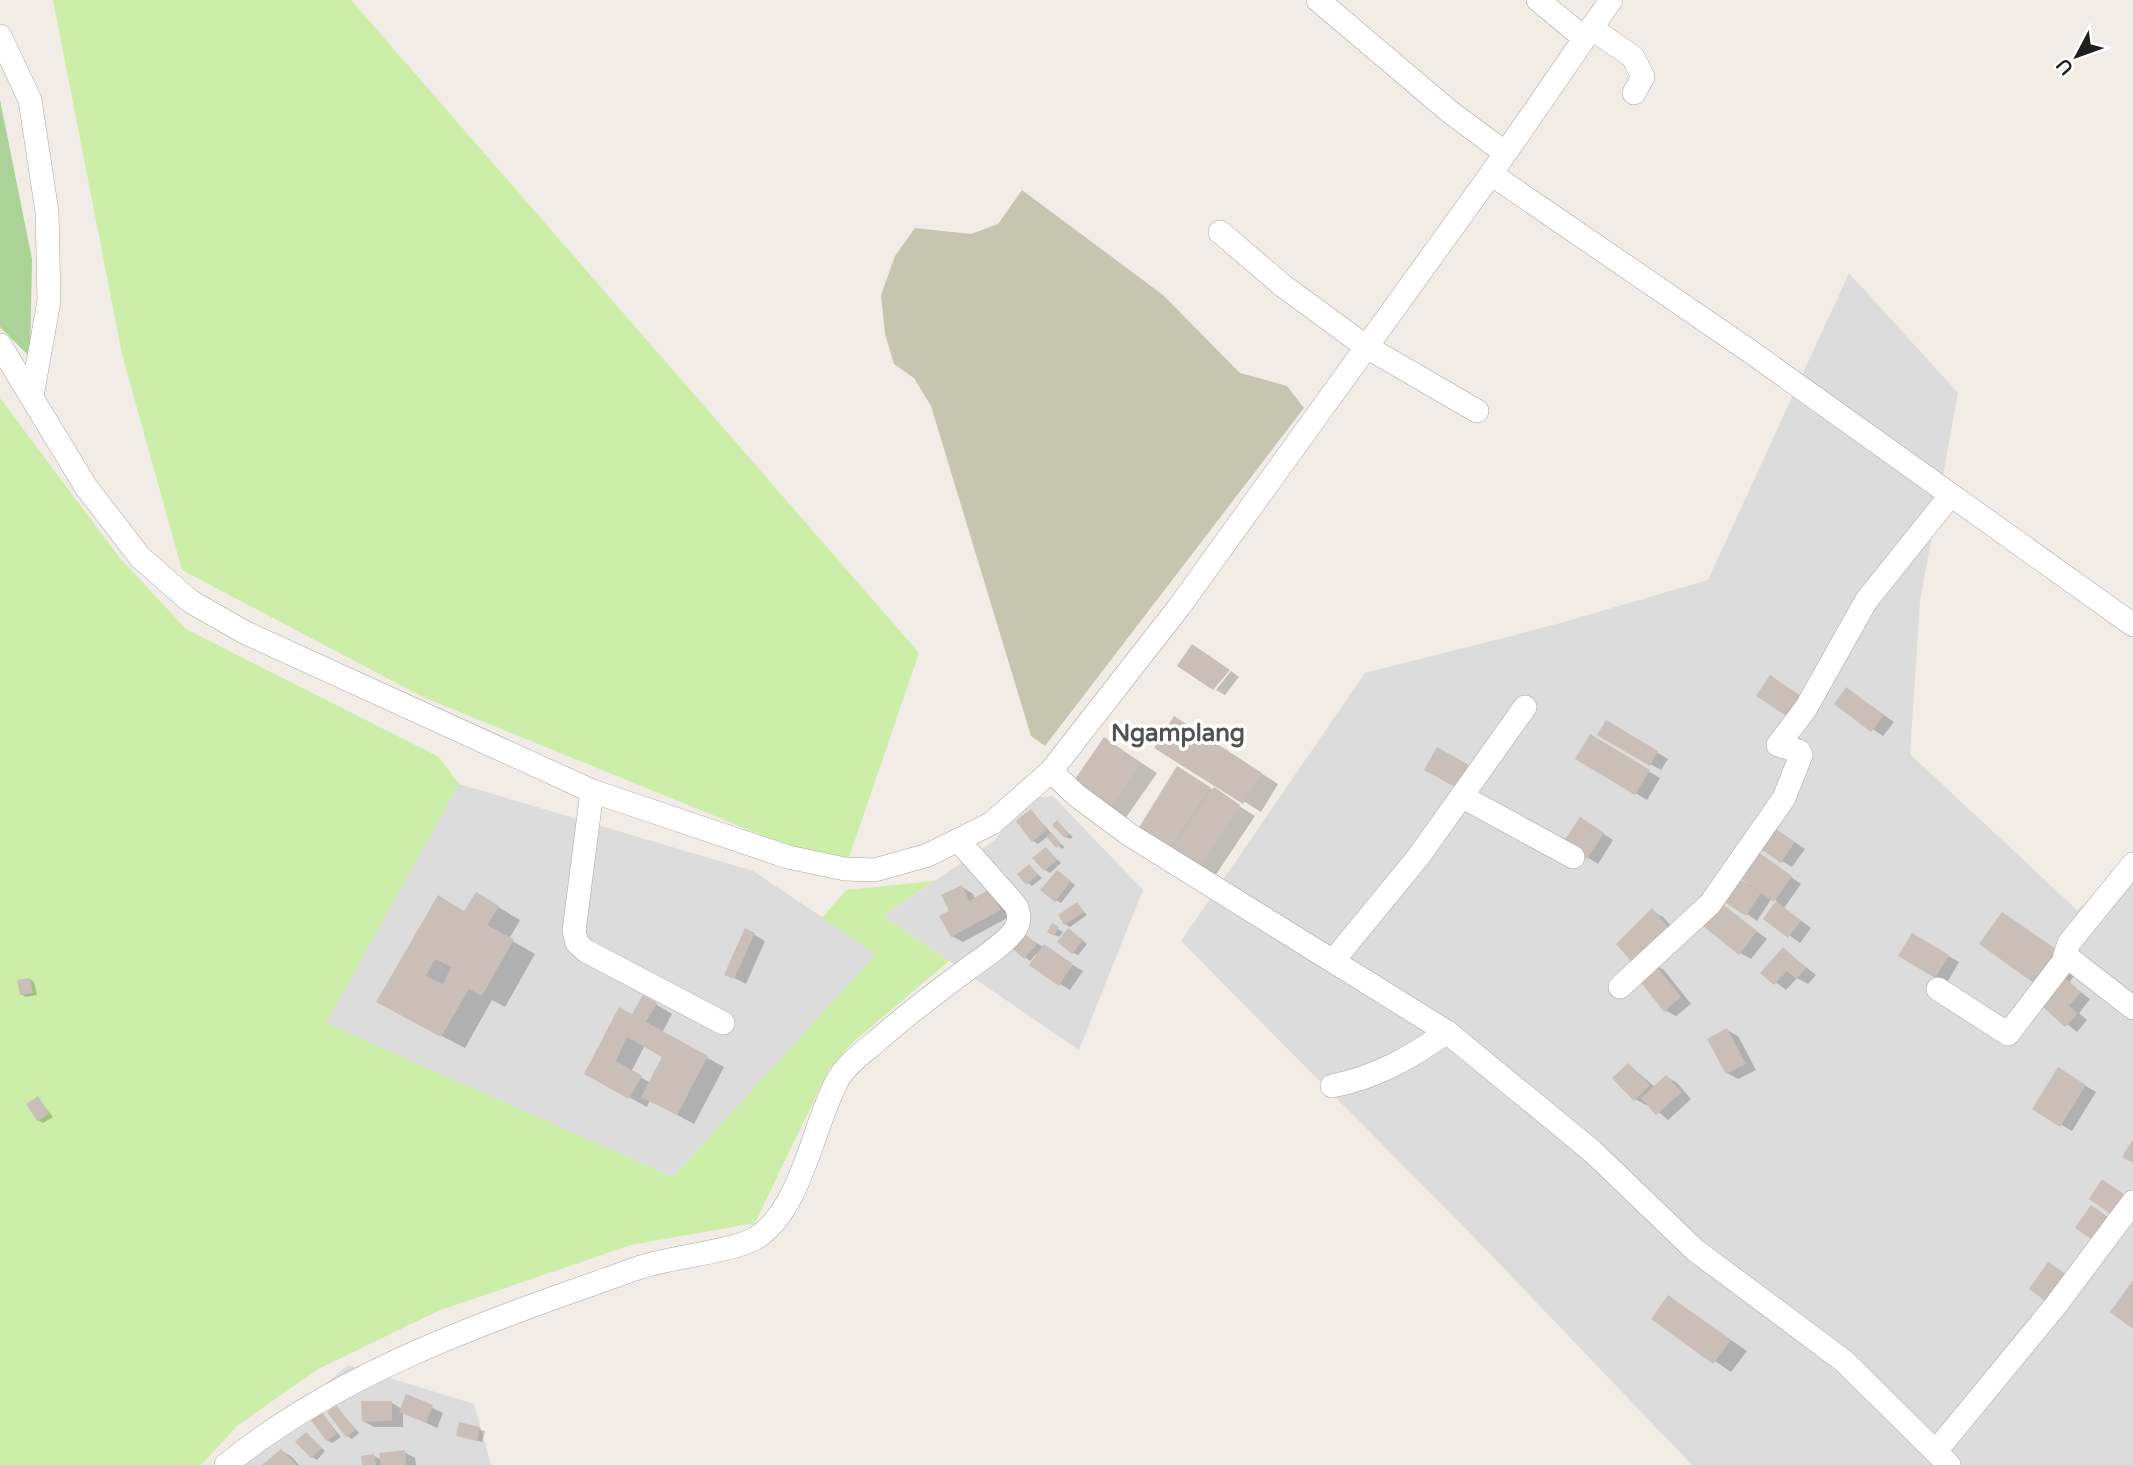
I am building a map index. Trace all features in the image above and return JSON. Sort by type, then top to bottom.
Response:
[{"type":"street","points":[[1318,0],[1450,112],[1503,152]]},
{"type":"street","points":[[1538,0],[1639,63],[1643,77],[1634,93]]},
{"type":"street","points":[[0,345],[86,487],[140,557],[190,601],[244,632],[592,790],[788,857],[845,869],[875,870],[928,855],[1006,813],[1051,771],[1179,607],[1491,174],[1503,152],[1611,0]]},
{"type":"street","points":[[0,36],[30,100],[47,212],[50,301],[32,396]]},
{"type":"street","points":[[1491,174],[1751,352],[2133,625]]},
{"type":"street","points":[[1220,232],[1282,285],[1365,346],[1477,411]]},
{"type":"street","points":[[1620,987],[1710,904],[1784,797],[1801,755],[1799,751],[1778,745],[1805,708],[1866,601],[1950,496]]},
{"type":"street","points":[[1333,961],[1463,797],[1525,707]]},
{"type":"street","points":[[1051,771],[1076,795],[1129,835],[1447,1032],[1592,1151],[1695,1250],[1845,1362],[1942,1458],[2133,1202]]},
{"type":"street","points":[[592,790],[574,931],[577,943],[586,951],[723,1023]]},
{"type":"street","points":[[1463,797],[1573,857]]},
{"type":"street","points":[[226,1465],[260,1437],[348,1384],[408,1354],[647,1265],[753,1240],[768,1229],[794,1185],[834,1087],[847,1067],[899,1021],[993,950],[1017,926],[1019,916],[1016,906],[958,840]]},
{"type":"street","points":[[1938,989],[2008,1034],[2067,957],[2069,943],[2133,864]]},
{"type":"street","points":[[2067,957],[2133,1008]]},
{"type":"street","points":[[1332,1086],[1362,1080],[1388,1070],[1447,1032]]},
{"type":"shaded area","points":[[1022,190],[1163,295],[1240,373],[1287,386],[1304,408],[1045,746],[1031,736],[931,406],[914,378],[894,364],[885,334],[881,295],[895,256],[915,228],[971,234],[998,224]]},
{"type":"shaded area","points":[[1849,273],[1958,393],[1920,601],[1910,754],[2077,910],[2133,865],[2133,1465],[1692,1465],[1470,1233],[1181,941],[1365,673],[1557,624],[1708,580]]},
{"type":"shaded area","points":[[459,784],[753,871],[877,954],[673,1177],[325,1023]]},
{"type":"shaded area","points":[[1053,796],[1143,890],[1079,1050],[883,916],[995,840],[1028,798]]},
{"type":"shaded area","points":[[348,1365],[474,1404],[491,1465],[230,1465]]},
{"type":"green space","points":[[53,0],[351,0],[919,653],[845,869],[423,697],[182,570],[122,354]]},
{"type":"green space","points":[[0,100],[32,259],[30,357],[0,327]]},
{"type":"green space","points":[[0,398],[119,557],[186,629],[439,757],[459,784],[326,1023],[673,1177],[876,954],[822,918],[846,890],[934,881],[883,916],[949,961],[852,1043],[829,1069],[755,1223],[631,1245],[438,1311],[318,1369],[237,1426],[201,1465],[0,1465]]},
{"type":"building","points":[[1192,644],[1230,670],[1213,690],[1177,666]]},
{"type":"building","points":[[1770,675],[1801,696],[1788,717],[1756,696]]},
{"type":"building","points":[[1846,687],[1884,715],[1871,732],[1834,704]]},
{"type":"building","points":[[1174,716],[1262,773],[1243,804],[1154,748]]},
{"type":"building","points":[[1606,720],[1658,751],[1650,766],[1597,735]]},
{"type":"building","points":[[1590,734],[1650,770],[1635,795],[1575,759]]},
{"type":"building","points":[[1104,737],[1141,763],[1108,811],[1071,785]]},
{"type":"building","points":[[1437,747],[1474,768],[1462,791],[1424,770]]},
{"type":"building","points":[[1177,766],[1210,787],[1167,853],[1135,834]]},
{"type":"building","points":[[1214,787],[1240,805],[1196,871],[1169,854]]},
{"type":"building","points":[[1031,809],[1047,830],[1032,842],[1016,821]]},
{"type":"building","points":[[1580,817],[1604,833],[1587,859],[1562,844]]},
{"type":"building","points":[[1057,820],[1069,834],[1065,838],[1052,825]]},
{"type":"building","points":[[1773,827],[1795,842],[1781,863],[1759,848]]},
{"type":"building","points":[[1051,832],[1061,844],[1056,848],[1046,836]]},
{"type":"building","points":[[1046,847],[1057,860],[1044,871],[1032,858]]},
{"type":"building","points":[[1752,848],[1792,876],[1774,902],[1734,874]]},
{"type":"building","points":[[1029,864],[1038,875],[1026,885],[1017,874]]},
{"type":"building","points":[[1057,870],[1071,881],[1055,902],[1040,890]]},
{"type":"building","points":[[1733,875],[1761,893],[1746,916],[1718,898]]},
{"type":"building","points":[[962,885],[969,901],[990,889],[1001,910],[951,937],[939,916],[949,911],[941,895]]},
{"type":"building","points":[[476,892],[499,906],[487,925],[514,939],[482,996],[469,989],[441,1037],[376,1002],[438,895],[464,911]],"holes":[[[435,959],[451,967],[443,984],[426,976]]]},
{"type":"building","points":[[1776,901],[1801,921],[1788,938],[1763,919]]},
{"type":"building","points":[[1077,902],[1084,912],[1064,925],[1058,915]]},
{"type":"building","points":[[1721,903],[1757,931],[1739,955],[1703,926]]},
{"type":"building","points":[[1652,908],[1672,931],[1648,954],[1635,940],[1649,957],[1636,967],[1616,944]]},
{"type":"building","points":[[2002,912],[2065,955],[2042,989],[1979,944]]},
{"type":"building","points":[[1052,923],[1059,927],[1054,936],[1047,932]]},
{"type":"building","points":[[745,928],[755,933],[734,979],[724,975]]},
{"type":"building","points":[[1068,928],[1083,940],[1072,954],[1057,942]]},
{"type":"building","points":[[1912,933],[1949,955],[1935,978],[1898,956]]},
{"type":"building","points":[[1025,934],[1037,944],[1024,959],[1013,949]]},
{"type":"building","points":[[1044,944],[1073,964],[1059,986],[1029,965]]},
{"type":"building","points":[[1783,947],[1806,968],[1796,979],[1787,971],[1774,985],[1760,973]]},
{"type":"building","points":[[1653,962],[1681,997],[1664,1012],[1636,976]]},
{"type":"building","points":[[30,978],[33,993],[20,995],[17,980]]},
{"type":"building","points":[[2065,978],[2081,992],[2069,1006],[2078,1013],[2065,1027],[2041,1005]]},
{"type":"building","points":[[643,995],[657,1003],[646,1022],[708,1056],[677,1115],[641,1097],[662,1057],[627,1037],[616,1061],[642,1076],[629,1099],[584,1074],[619,1007],[632,1014]]},
{"type":"building","points":[[1727,1028],[1746,1064],[1726,1074],[1707,1039]]},
{"type":"building","points":[[1628,1063],[1650,1085],[1634,1101],[1612,1078]]},
{"type":"building","points":[[2058,1067],[2086,1085],[2060,1127],[2032,1109]]},
{"type":"building","points":[[1666,1075],[1682,1092],[1656,1115],[1641,1098]]},
{"type":"building","points":[[38,1096],[49,1114],[37,1121],[26,1104]]},
{"type":"building","points":[[2133,1139],[2133,1163],[2122,1157]]},
{"type":"building","points":[[2102,1179],[2128,1197],[2115,1217],[2089,1199]]},
{"type":"building","points":[[2091,1205],[2115,1222],[2100,1245],[2075,1228]]},
{"type":"building","points":[[2048,1262],[2066,1274],[2047,1302],[2029,1289]]},
{"type":"building","points":[[2133,1280],[2133,1329],[2110,1312]]},
{"type":"building","points":[[1668,1295],[1731,1340],[1713,1364],[1651,1319]]},
{"type":"building","points":[[406,1394],[433,1405],[426,1423],[399,1412]]},
{"type":"building","points":[[361,1401],[392,1401],[392,1421],[362,1422]]},
{"type":"building","points":[[336,1405],[356,1430],[346,1437],[327,1412]]},
{"type":"building","points":[[322,1412],[337,1434],[326,1441],[311,1420]]},
{"type":"building","points":[[459,1422],[480,1427],[477,1441],[456,1436]]},
{"type":"building","points":[[306,1432],[322,1448],[311,1458],[295,1442]]},
{"type":"building","points":[[281,1449],[296,1465],[262,1465]]},
{"type":"building","points":[[405,1450],[406,1465],[381,1465],[379,1453]]},
{"type":"building","points":[[374,1454],[376,1465],[362,1465],[361,1456]]},
{"type":"district","name":"Ngamplang","points":[[1178,733]]}]
